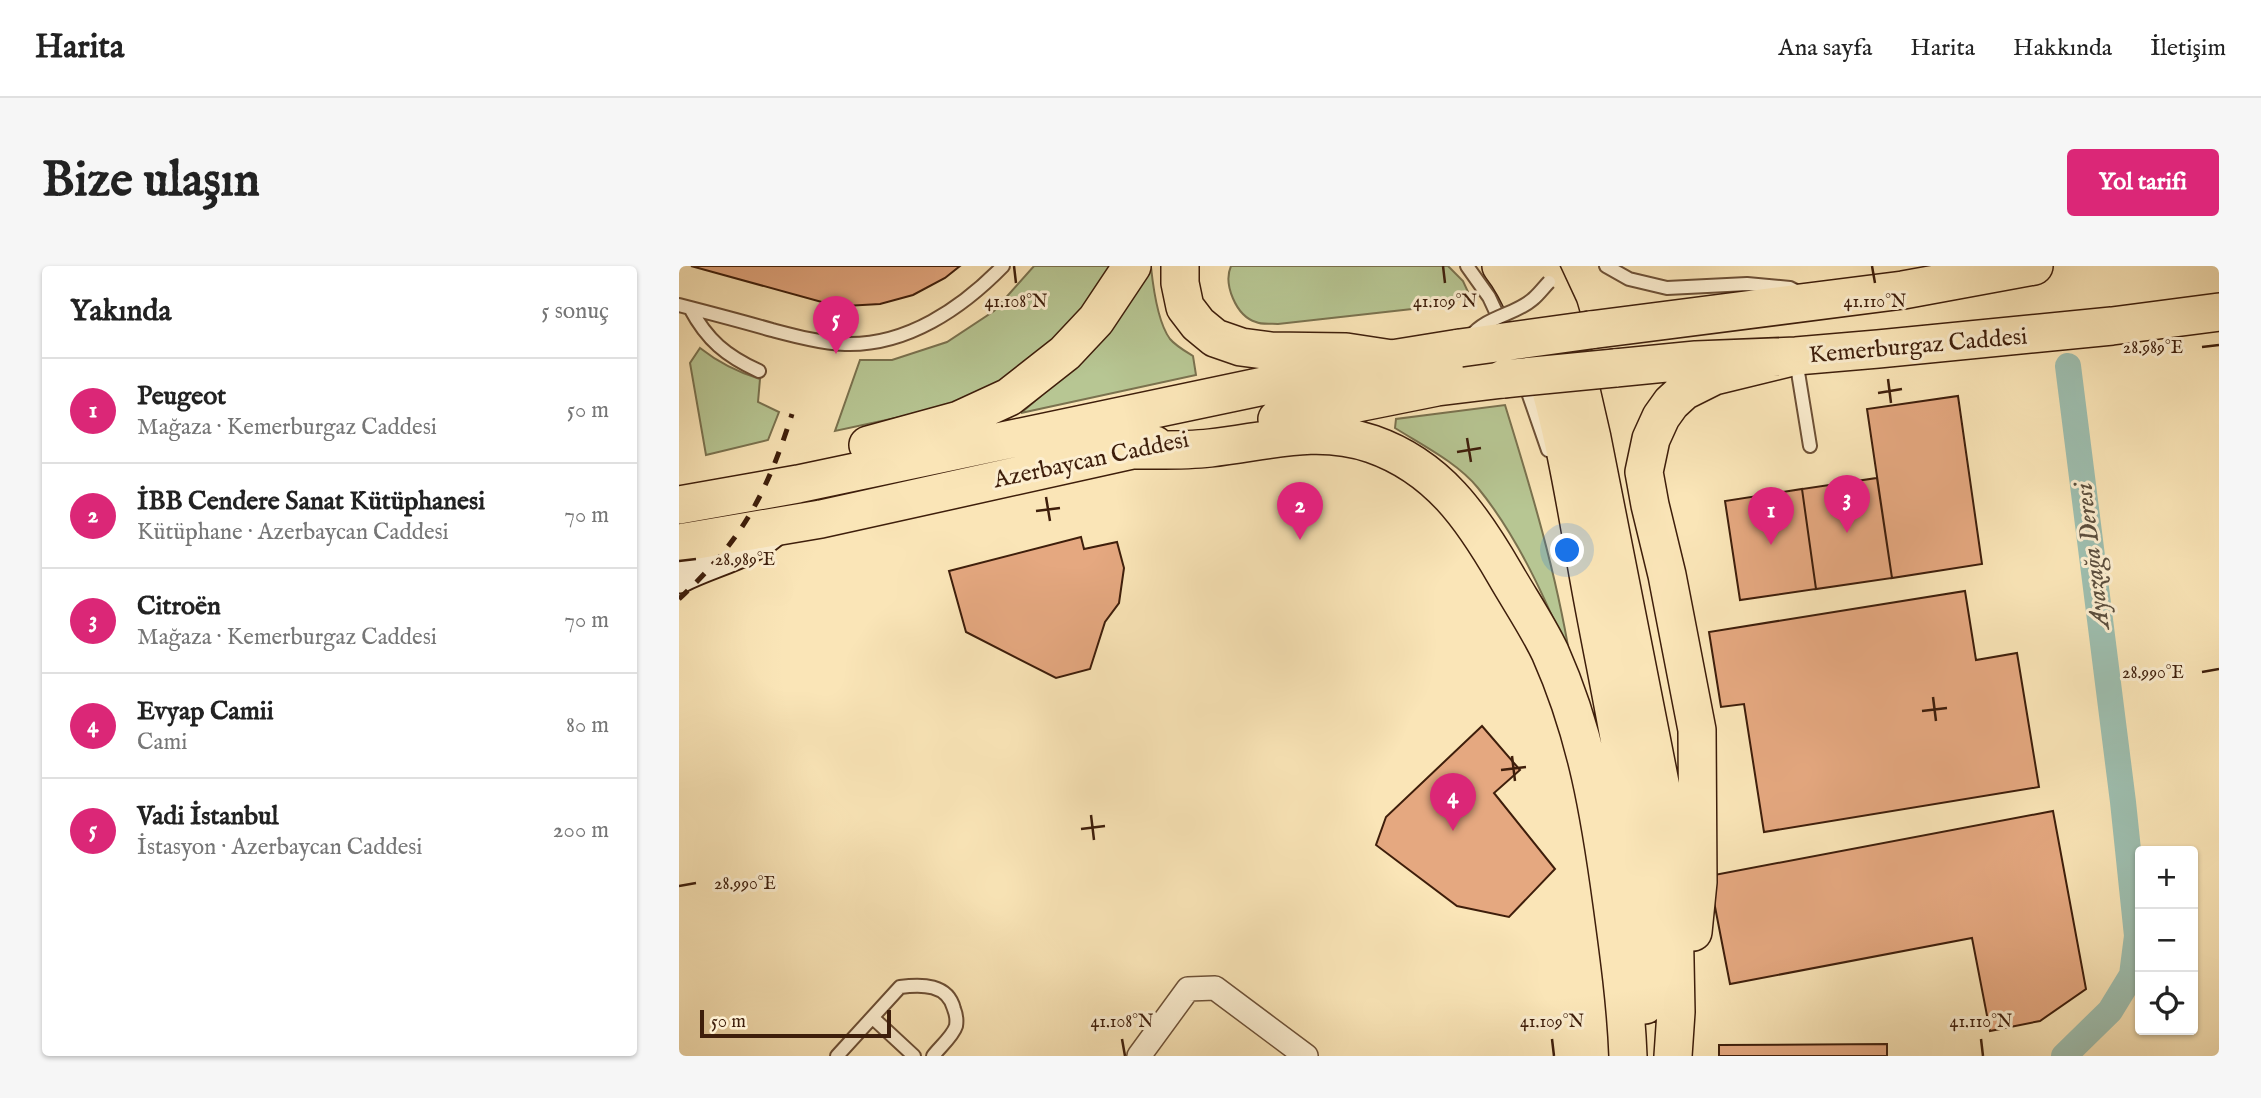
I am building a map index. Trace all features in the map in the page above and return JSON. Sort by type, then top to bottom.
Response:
[{"type":"main road","points":[[798,484],[835,456],[958,420],[1009,397],[1073,345],[1096,320],[1132,266]]},
{"type":"main road","points":[[1181,266],[1180,283],[1185,307],[1198,324],[1215,338],[1241,347],[1271,351],[1346,352],[1392,359]]},
{"type":"main road","points":[[1501,266],[1511,278],[1532,324],[1555,401],[1574,488],[1631,798],[1643,911],[1646,985],[1644,1056]]},
{"type":"main road","points":[[1818,302],[1903,290],[2034,266]]},
{"type":"main road","points":[[1544,274],[1559,309],[1587,413],[1662,793],[1674,911],[1676,1012],[1673,1056]]},
{"type":"main road","name":"Azerbaycan Caddesi","points":[[679,505],[798,484],[1392,359],[1590,330],[1818,302]]},
{"type":"main road","name":"Kemerburgaz Caddesi","points":[[1512,364],[1615,368],[1749,357],[1796,356],[2099,328],[2205,316],[2219,312]]},
{"type":"main road","points":[[1676,1012],[1691,943],[1698,881],[1696,730],[1667,575],[1644,472],[1651,439],[1661,417],[1671,402],[1684,391],[1714,376],[1796,356]]},
{"type":"main road","name":"Azerbaycan Caddesi","points":[[679,543],[776,527],[1437,387],[1512,364]]},
{"type":"main road","points":[[1131,450],[1209,448],[1296,435],[1335,435],[1372,444],[1405,458],[1455,499],[1483,536],[1549,651],[1584,745],[1602,827],[1625,1003],[1628,1056]]},
{"type":"street","points":[[679,576],[702,564],[745,550],[762,541],[776,527]]},
{"type":"street","points":[[1139,1056],[1188,989],[1215,988],[1305,1056]]},
{"type":"lane","points":[[684,306],[800,337],[845,344],[880,341],[925,327],[978,292],[1003,266]]},
{"type":"lane","points":[[1467,266],[1489,297],[1512,364],[1555,471],[1593,600]]},
{"type":"lane","points":[[1606,266],[1629,279],[1667,288],[1747,284],[1790,288],[1818,302]]},
{"type":"lane","points":[[1460,348],[1474,331],[1533,300],[1544,274],[1554,267]]},
{"type":"lane","points":[[684,306],[701,330],[721,349],[759,371]]},
{"type":"lane","points":[[1796,356],[1810,446]]},
{"type":"lane","points":[[837,1056],[901,987],[914,985],[944,991],[952,1001],[956,1014],[955,1027],[933,1056]]},
{"type":"lane","points":[[873,1018],[914,1056]]},
{"type":"green space","points":[[1034,266],[1113,266],[1074,322],[1009,377],[942,408],[835,431],[860,360],[892,360],[947,342],[994,311]]},
{"type":"green space","points":[[1231,266],[1448,266],[1463,281],[1469,294],[1448,305],[1278,324],[1261,323],[1249,319],[1237,306],[1230,290]]},
{"type":"green space","points":[[1151,267],[1162,324],[1172,342],[1193,356],[1196,375],[1021,413],[1092,345],[1124,307]]},
{"type":"green space","points":[[700,348],[729,366],[760,379],[758,402],[779,412],[768,440],[706,455],[690,363]]},
{"type":"green space","points":[[1505,405],[1550,562],[1570,658],[1530,570],[1506,527],[1478,488],[1460,470],[1395,428],[1396,419]]},
{"type":"building","points":[[691,266],[960,266],[945,278],[913,295],[880,304],[845,306]]},
{"type":"building","points":[[1958,396],[1982,564],[1892,578],[1867,409]]},
{"type":"building","points":[[1877,478],[1892,578],[1816,589],[1802,489]]},
{"type":"building","points":[[1802,489],[1816,589],[1740,600],[1725,501]]},
{"type":"building","points":[[1081,537],[1084,549],[1117,542],[1124,568],[1119,603],[1105,622],[1090,669],[1056,678],[966,632],[949,571]]},
{"type":"building","points":[[1965,591],[1976,660],[2017,653],[2039,787],[1764,832],[1744,704],[1721,707],[1709,632]]},
{"type":"building","points":[[1482,726],[1520,770],[1494,793],[1555,869],[1509,917],[1457,906],[1376,845],[1386,817]]},
{"type":"building","points":[[2053,811],[2086,989],[2040,1021],[1990,1031],[1972,938],[1730,984],[1709,876]]},
{"type":"building","points":[[1887,1044],[1887,1056],[1719,1056],[1719,1045]]},
{"type":"waterway","name":"Ayazağa Deresi","points":[[2064,1056],[2110,1011],[2132,975],[2137,936],[2123,802],[2068,366]]},
{"type":"railway","points":[[679,599],[720,557],[749,515],[772,469],[792,414]]},
{"type":"place","name":"Vadi İstanbul","points":[[836,354]]},
{"type":"place","name":"Citroën","points":[[1847,533]]},
{"type":"place","name":"İBB Cendere Sanat Kütüphanesi","points":[[1300,540]]},
{"type":"place","name":"Peugeot","points":[[1771,545]]},
{"type":"place","name":"Evyap Camii","points":[[1453,831]]}]
